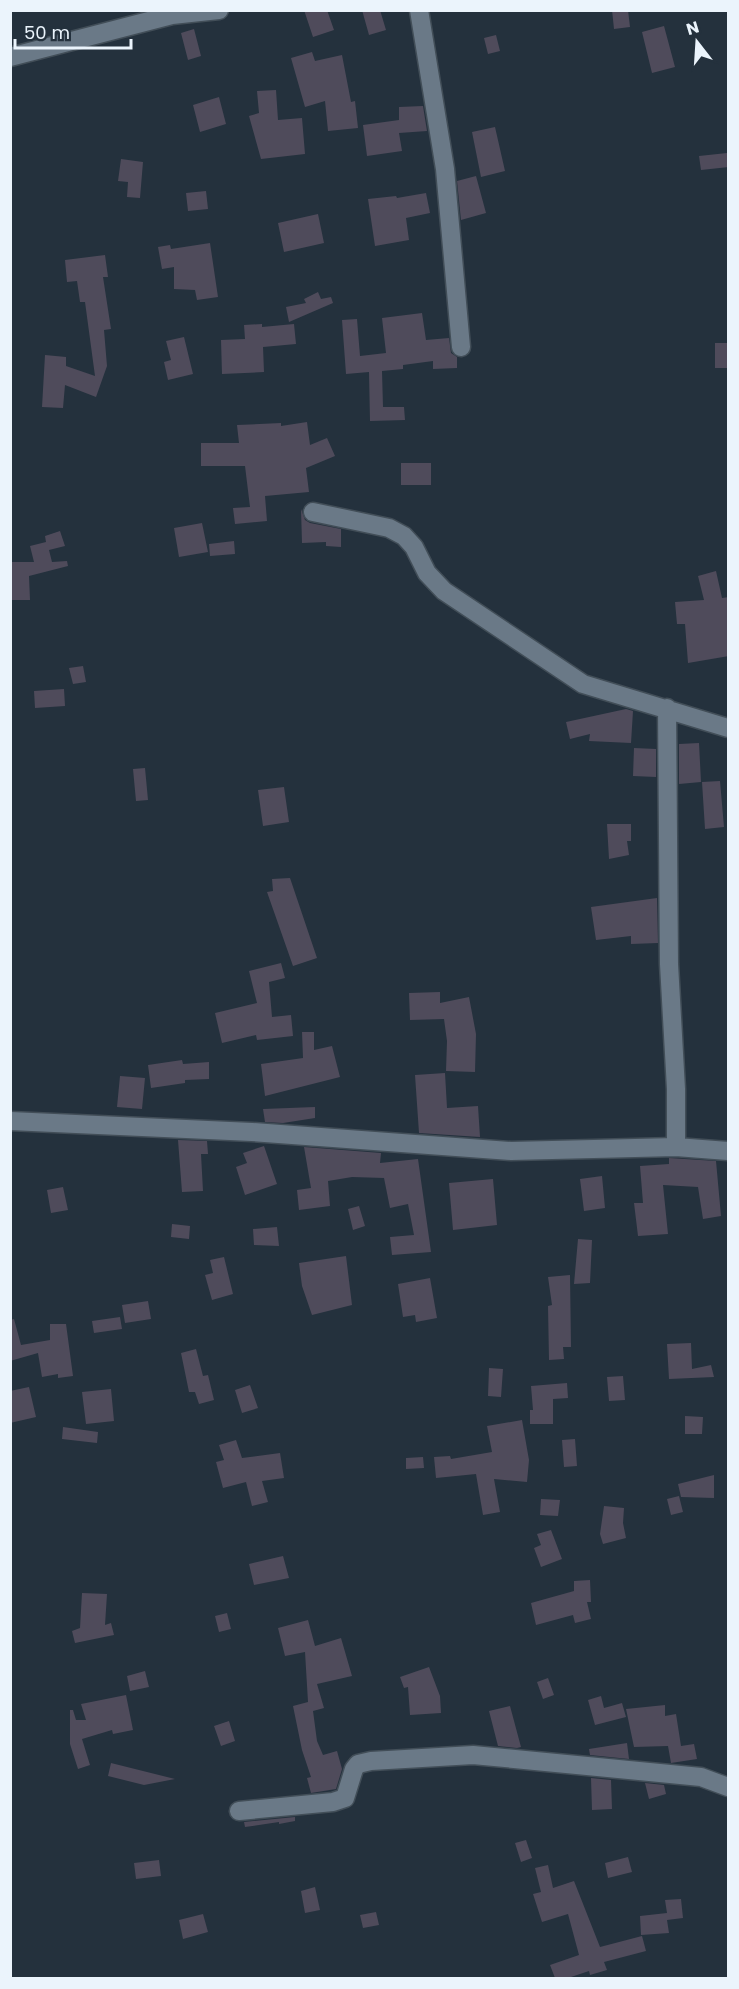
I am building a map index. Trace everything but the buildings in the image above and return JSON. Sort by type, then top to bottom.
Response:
[{"type":"street","points":[[10,57],[171,13],[219,10]]},
{"type":"street","points":[[419,10],[445,168],[461,347]]},
{"type":"street","points":[[313,512],[389,528],[404,536],[414,547],[427,573],[444,591],[583,684],[729,728]]},
{"type":"street","points":[[667,708],[669,964],[676,1089],[676,1147]]},
{"type":"street","points":[[10,1121],[262,1132],[512,1151],[676,1147],[729,1150]]},
{"type":"street","points":[[239,1811],[333,1802],[345,1798],[354,1769],[358,1764],[473,1755],[701,1777],[729,1787]]}]
